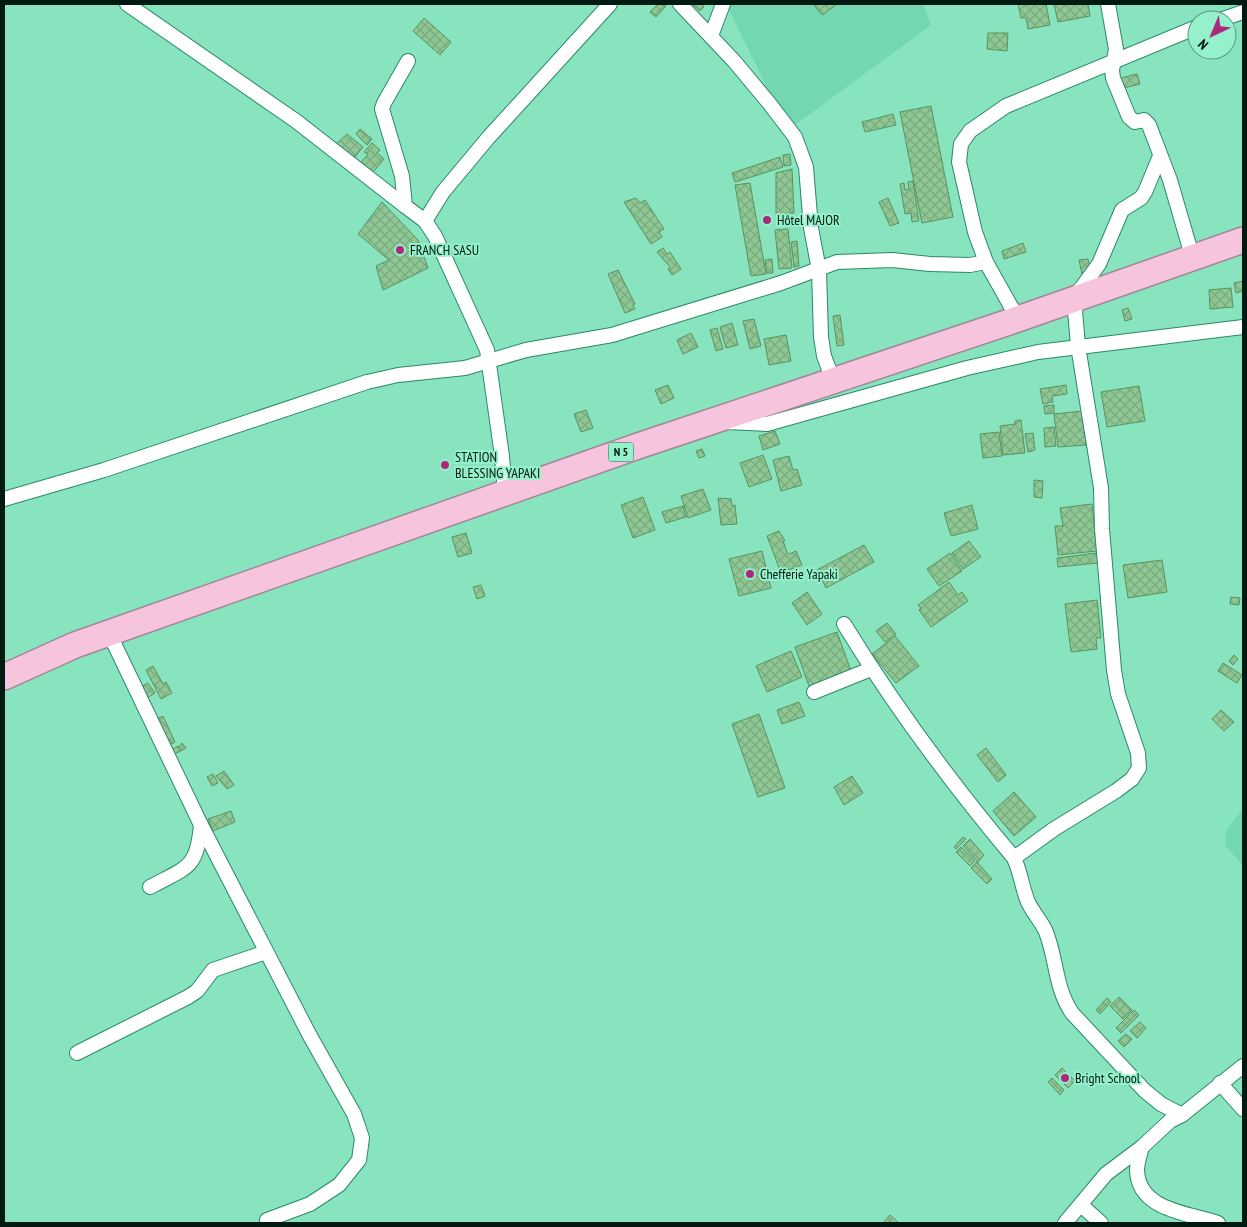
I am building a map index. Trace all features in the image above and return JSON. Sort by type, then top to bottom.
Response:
[{"type":"highway","name":"N 5","points":[[4,676],[109,633],[505,493],[832,380],[1018,319],[1243,240]]},
{"type":"street","points":[[127,4],[296,121],[425,221],[485,344],[489,362],[505,493]]},
{"type":"street","points":[[425,221],[443,192],[483,145],[610,4]]},
{"type":"street","points":[[680,4],[769,102],[795,138],[806,167],[811,228],[819,270],[821,337],[824,356],[832,380]]},
{"type":"street","points":[[711,36],[723,4]]},
{"type":"street","points":[[1108,4],[1116,49],[1113,62],[1113,78],[1128,117],[1135,122],[1147,122],[1170,180],[1193,259]]},
{"type":"street","points":[[1018,319],[986,262],[974,232],[959,162],[961,144],[970,131],[1006,106],[1187,31]]},
{"type":"street","points":[[405,206],[402,176],[382,109],[408,62]]},
{"type":"street","points":[[1014,858],[1054,829],[1116,791],[1132,779],[1139,768],[1138,753],[1118,694],[1114,670],[1102,537],[1101,488],[1078,346],[1074,298],[1099,264],[1122,210],[1141,198],[1145,192],[1160,156]]},
{"type":"street","points":[[4,499],[104,470],[367,382],[398,375],[465,368],[526,350],[612,335],[650,325],[819,270],[837,262],[862,260],[970,265],[986,262]]},
{"type":"street","points":[[713,421],[767,424],[967,368],[1078,346],[1243,327]]},
{"type":"street","points":[[844,624],[872,669],[940,766],[1014,858],[1020,870],[1028,902],[1046,931],[1064,1002],[1077,1020],[1145,1091],[1161,1104],[1182,1115]]},
{"type":"street","points":[[109,633],[201,825],[310,1036],[354,1114],[362,1138],[359,1160],[340,1185],[310,1204],[267,1220]]},
{"type":"street","points":[[814,692],[872,669]]},
{"type":"street","points":[[150,887],[189,865],[199,850],[201,825]]},
{"type":"street","points":[[77,1053],[188,997],[197,991],[213,970],[266,952]]},
{"type":"street","points":[[1065,1223],[1106,1174],[1142,1147],[1170,1121],[1182,1115],[1243,1066]]},
{"type":"street","points":[[1220,1083],[1243,1109]]},
{"type":"street","points":[[1142,1147],[1137,1170],[1141,1185],[1155,1203],[1177,1213],[1218,1223]]},
{"type":"street","points":[[1081,1205],[1101,1223]]},
{"type":"shaded area","points":[[726,4],[923,4],[931,25],[788,130]]},
{"type":"shaded area","points":[[1243,809],[1243,866],[1225,845],[1226,831]]},
{"type":"building","points":[[658,4],[666,6],[656,17],[650,12]]},
{"type":"building","points":[[692,4],[701,4],[704,7],[700,11]]},
{"type":"building","points":[[813,4],[837,4],[822,15]]},
{"type":"building","points":[[1018,4],[1046,4],[1050,25],[1028,29],[1026,18],[1021,18]]},
{"type":"building","points":[[1054,4],[1088,4],[1090,16],[1058,22]]},
{"type":"building","points":[[424,18],[451,42],[440,55],[413,31]]},
{"type":"building","points":[[988,33],[1008,33],[1007,51],[987,49]]},
{"type":"building","points":[[1137,74],[1140,84],[1124,88],[1121,78]]},
{"type":"building","points":[[931,106],[953,217],[922,223],[900,112]]},
{"type":"building","points":[[893,114],[896,125],[865,132],[862,122]]},
{"type":"building","points":[[360,129],[372,139],[367,145],[356,134]]},
{"type":"building","points":[[347,134],[363,147],[351,162],[333,147]]},
{"type":"building","points":[[372,143],[380,150],[377,153],[384,159],[369,177],[357,167],[368,154],[364,152]]},
{"type":"building","points":[[790,154],[791,165],[784,166],[783,155]]},
{"type":"building","points":[[780,157],[783,167],[735,182],[732,173]]},
{"type":"building","points":[[792,169],[794,213],[776,214],[776,173]]},
{"type":"building","points":[[913,181],[919,221],[912,222],[911,213],[905,214],[900,184],[904,183],[905,190],[909,189],[908,182]]},
{"type":"building","points":[[750,183],[766,274],[751,276],[735,185]]},
{"type":"building","points":[[636,198],[640,203],[645,200],[664,229],[659,232],[662,237],[651,244],[624,202]]},
{"type":"building","points":[[888,198],[899,223],[890,226],[879,202]]},
{"type":"building","name":"FRANCH SASU","points":[[382,202],[418,240],[428,268],[383,290],[376,266],[389,260],[358,234]]},
{"type":"building","points":[[788,229],[792,268],[779,269],[775,230]]},
{"type":"building","points":[[797,241],[799,266],[794,267],[791,242]]},
{"type":"building","points":[[1023,243],[1026,252],[1004,259],[1002,251]]},
{"type":"building","points":[[663,248],[667,254],[670,252],[681,269],[672,275],[668,269],[670,267],[657,252]]},
{"type":"building","points":[[772,259],[773,273],[767,273],[765,260]]},
{"type":"building","points":[[1088,259],[1091,273],[1082,274],[1079,260]]},
{"type":"building","points":[[618,270],[635,304],[633,305],[635,309],[625,313],[608,274]]},
{"type":"building","points":[[1243,281],[1243,291],[1236,293],[1234,283]]},
{"type":"building","points":[[1231,288],[1233,307],[1210,309],[1209,290]]},
{"type":"building","points":[[1128,308],[1132,319],[1125,321],[1122,310]]},
{"type":"building","points":[[840,315],[844,345],[837,346],[833,316]]},
{"type":"building","points":[[754,319],[761,346],[750,349],[743,321]]},
{"type":"building","points":[[732,323],[738,345],[726,348],[720,327]]},
{"type":"building","points":[[717,328],[723,349],[716,351],[710,330]]},
{"type":"building","points":[[691,333],[698,347],[683,354],[677,340]]},
{"type":"building","points":[[786,335],[791,361],[769,365],[764,339]]},
{"type":"building","points":[[668,385],[674,398],[661,404],[655,390]]},
{"type":"building","points":[[1066,385],[1067,394],[1052,396],[1053,402],[1043,404],[1040,389]]},
{"type":"building","points":[[1139,386],[1145,421],[1107,427],[1101,392]]},
{"type":"building","points":[[1054,405],[1054,413],[1045,414],[1044,406]]},
{"type":"building","points":[[586,410],[593,428],[581,432],[574,414]]},
{"type":"building","points":[[1083,411],[1086,445],[1058,447],[1054,414]]},
{"type":"building","points":[[1021,420],[1025,453],[1003,455],[1000,426],[1015,424],[1015,421]]},
{"type":"building","points":[[1054,427],[1056,446],[1045,447],[1044,428]]},
{"type":"building","points":[[775,431],[780,444],[763,450],[759,436]]},
{"type":"building","points":[[999,432],[1002,456],[983,458],[980,434]]},
{"type":"building","points":[[1033,433],[1035,450],[1028,452],[1025,434]]},
{"type":"building","points":[[702,449],[705,456],[699,458],[696,451]]},
{"type":"building","points":[[763,455],[772,479],[749,487],[740,463]]},
{"type":"building","points":[[789,456],[793,470],[797,469],[802,485],[781,491],[773,460]]},
{"type":"building","points":[[1034,480],[1043,481],[1042,498],[1034,497]]},
{"type":"building","points":[[703,489],[711,510],[688,518],[681,496]]},
{"type":"building","points":[[643,497],[655,530],[633,538],[621,505]]},
{"type":"building","points":[[718,498],[731,499],[732,506],[735,505],[737,524],[721,525]]},
{"type":"building","points":[[1092,504],[1097,551],[1058,555],[1055,526],[1063,526],[1060,508]]},
{"type":"building","points":[[972,505],[978,529],[951,536],[944,513]]},
{"type":"building","points":[[683,506],[686,517],[666,523],[662,512]]},
{"type":"building","points":[[779,531],[785,541],[783,541],[787,552],[789,554],[796,551],[802,565],[781,573],[767,536]]},
{"type":"building","points":[[466,533],[472,553],[458,557],[452,537]]},
{"type":"building","points":[[969,541],[981,557],[963,569],[952,553]]},
{"type":"building","points":[[864,545],[874,562],[826,588],[817,570]]},
{"type":"building","name":"Chefferie Yapaki","points":[[762,551],[771,588],[739,596],[729,559]]},
{"type":"building","points":[[950,553],[962,571],[939,586],[927,569]]},
{"type":"building","points":[[1097,553],[1098,563],[1058,567],[1057,558]]},
{"type":"building","points":[[1162,560],[1167,592],[1128,598],[1123,565]]},
{"type":"building","points":[[949,582],[958,595],[962,592],[968,601],[931,627],[919,610],[921,608],[918,605]]},
{"type":"building","points":[[481,585],[485,596],[477,599],[473,587]]},
{"type":"building","points":[[807,592],[822,614],[807,625],[792,603]]},
{"type":"building","points":[[1231,597],[1240,598],[1239,605],[1230,604]]},
{"type":"building","points":[[1097,600],[1101,638],[1096,638],[1097,649],[1071,652],[1065,604]]},
{"type":"building","points":[[887,623],[896,634],[885,642],[876,631]]},
{"type":"building","points":[[837,632],[851,671],[809,686],[795,647]]},
{"type":"building","points":[[895,636],[919,666],[896,683],[872,654]]},
{"type":"building","points":[[791,651],[802,677],[767,692],[756,666]]},
{"type":"building","points":[[1234,655],[1238,659],[1233,665],[1229,661]]},
{"type":"building","points":[[1223,663],[1242,675],[1237,683],[1218,671]]},
{"type":"building","points":[[153,666],[163,684],[166,682],[172,693],[161,699],[146,670]]},
{"type":"building","points":[[148,683],[155,693],[142,701],[136,690]]},
{"type":"building","points":[[799,702],[805,716],[782,724],[777,710]]},
{"type":"building","points":[[1221,710],[1234,722],[1224,731],[1212,719]]},
{"type":"building","points":[[759,714],[785,788],[758,797],[732,724]]},
{"type":"building","points":[[163,716],[175,742],[167,746],[154,720]]},
{"type":"building","points":[[182,743],[186,748],[173,755],[169,751],[178,746],[179,748]]},
{"type":"building","points":[[986,748],[1006,775],[998,782],[977,755]]},
{"type":"building","points":[[224,771],[234,785],[227,789],[216,776]]},
{"type":"building","points":[[213,774],[218,783],[212,786],[207,777]]},
{"type":"building","points":[[852,776],[863,793],[844,805],[834,787]]},
{"type":"building","points":[[1014,792],[1036,817],[1014,836],[993,811]]},
{"type":"building","points":[[231,811],[235,822],[213,831],[208,819]]},
{"type":"building","points":[[963,837],[966,839],[956,849],[954,847]]},
{"type":"building","points":[[970,839],[984,855],[978,862],[963,846]]},
{"type":"building","points":[[961,847],[975,861],[970,866],[956,852]]},
{"type":"building","points":[[977,862],[992,879],[987,884],[971,868]]},
{"type":"building","points":[[1119,997],[1132,1010],[1123,1019],[1110,1006]]},
{"type":"building","points":[[1107,998],[1111,1002],[1100,1014],[1096,1010]]},
{"type":"building","points":[[1134,1010],[1139,1015],[1121,1033],[1116,1028]]},
{"type":"building","points":[[1140,1022],[1146,1028],[1137,1038],[1130,1031]]},
{"type":"building","points":[[1126,1034],[1132,1039],[1124,1047],[1118,1041]]},
{"type":"building","name":"Bright School","points":[[1062,1068],[1075,1081],[1068,1088],[1055,1075]]},
{"type":"building","points":[[1052,1078],[1064,1090],[1060,1095],[1048,1082]]},
{"type":"building","points":[[890,1215],[899,1223],[883,1223]]},
{"type":"place","name":"Hôtel MAJOR","points":[[767,220]]},
{"type":"place","name":"FRANCH SASU","points":[[400,250]]},
{"type":"place","name":"STATION BLESSING YAPAKI","points":[[445,465]]},
{"type":"place","name":"Chefferie Yapaki","points":[[750,574]]},
{"type":"place","name":"Bright School","points":[[1065,1078]]}]
